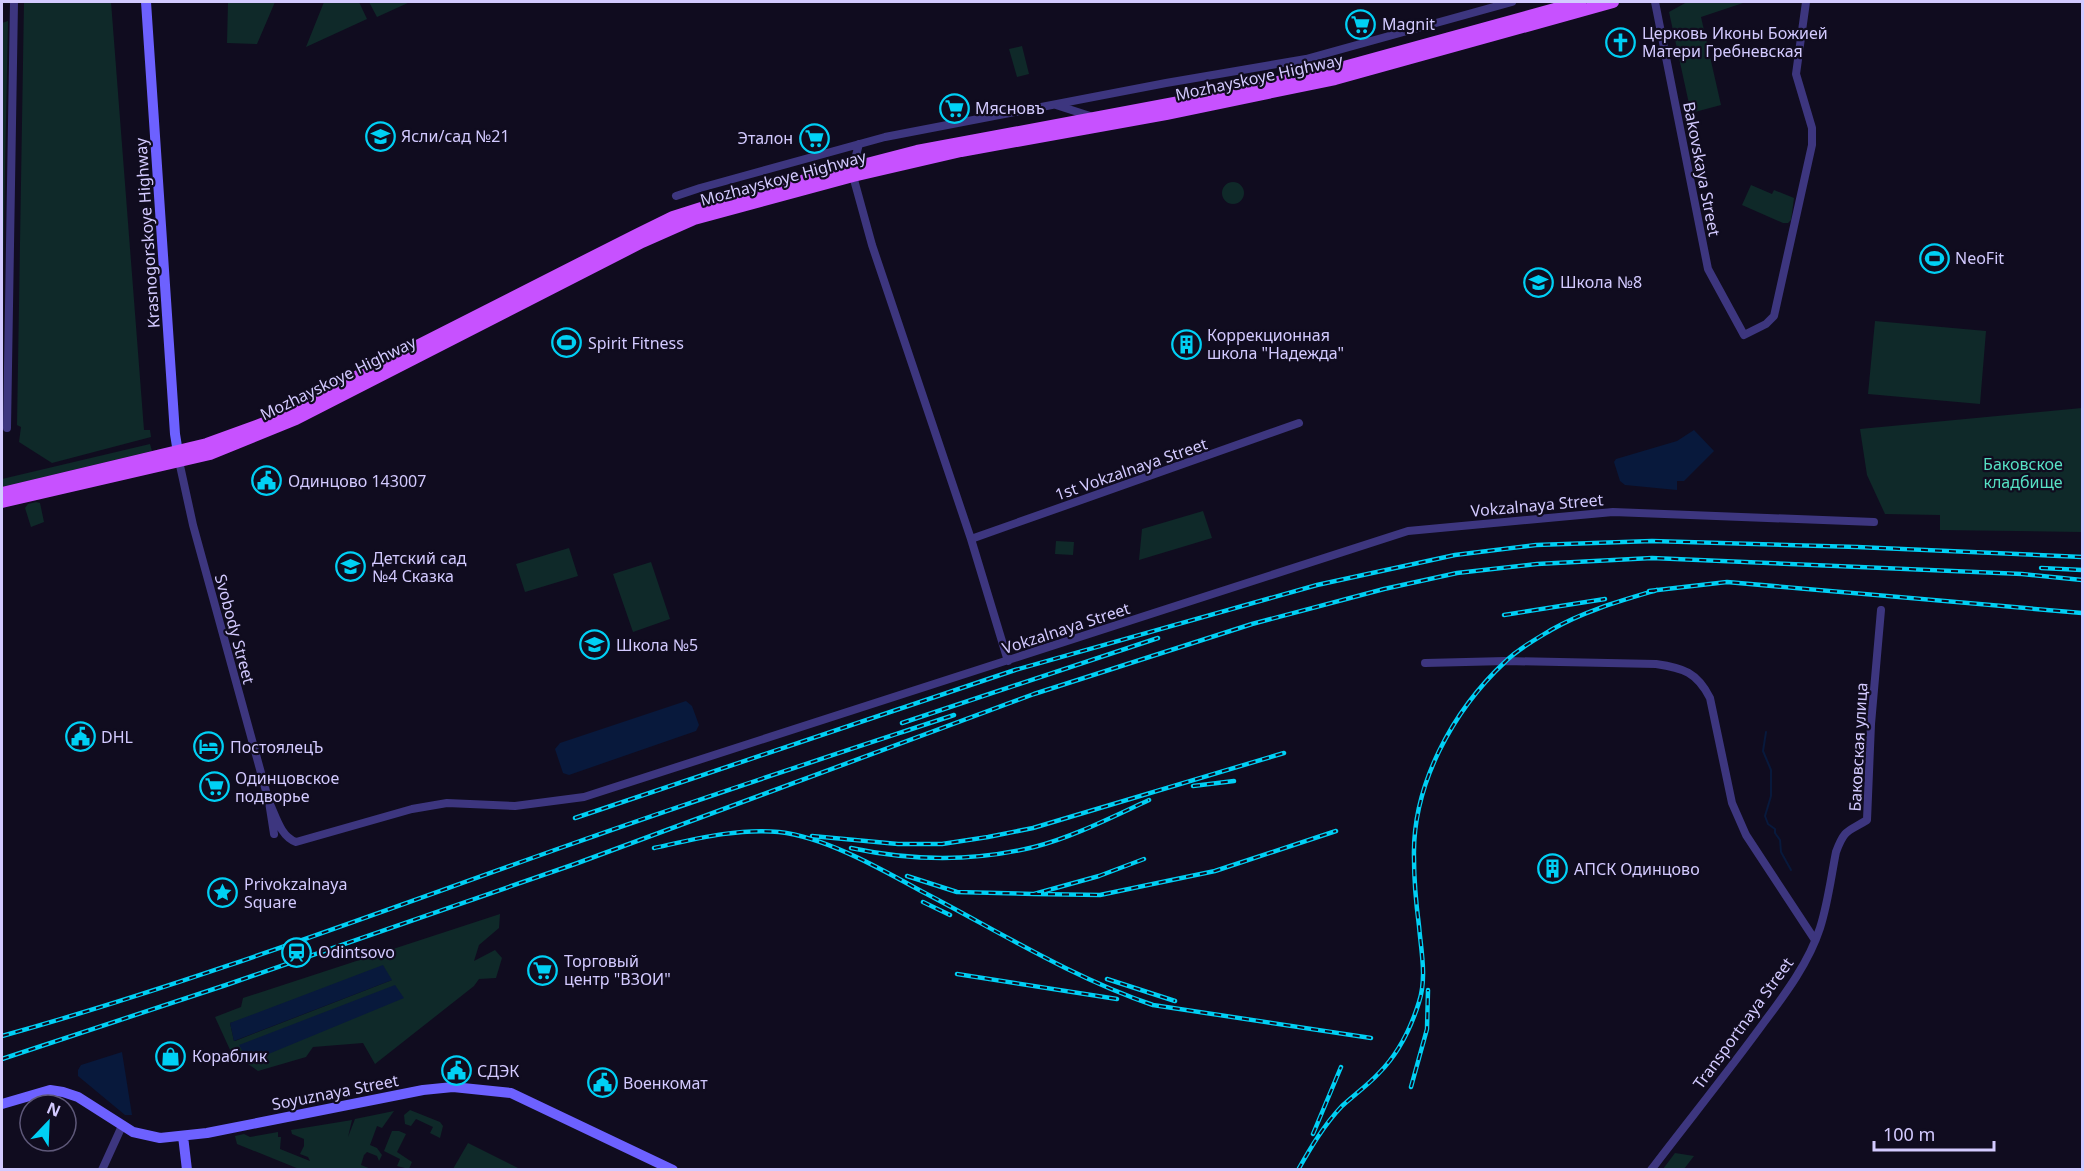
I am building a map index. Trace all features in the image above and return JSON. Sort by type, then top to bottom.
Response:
[{"type":"main road","name":"Mozhayskoye Highway","points":[[853,171],[917,151],[1222,94],[1333,70],[1580,2]]},
{"type":"main road","name":"Mozhayskoye Highway","points":[[2,502],[178,456],[240,433],[292,411],[638,234],[717,203],[853,171],[1166,114],[1324,82],[1613,2]]},
{"type":"main road","name":"Mozhayskoye Highway","points":[[2,493],[178,456]]},
{"type":"street","points":[[7,428],[14,2]]},
{"type":"street","name":"Krasnogorskoye Highway","points":[[146,2],[178,456]]},
{"type":"street","points":[[676,196],[859,144],[916,131],[1306,59],[1512,2]]},
{"type":"street","name":"Bakovskaya Street","points":[[1654,2],[1708,268],[1744,335],[1766,324],[1774,316],[1812,145],[1812,128],[1796,74],[1806,2]]},
{"type":"street","points":[[1055,105],[1095,118]]},
{"type":"street","points":[[859,144],[853,171],[872,245],[971,539],[1008,661]]},
{"type":"street","name":"1st Vokzalnaya Street","points":[[971,539],[1299,423]]},
{"type":"street","name":"Svobody Street","points":[[178,456],[193,525],[233,676],[278,833]]},
{"type":"street","name":"Vokzalnaya Street","points":[[278,833],[296,842],[412,809],[447,803],[515,806],[584,796],[1408,531],[1613,512],[1874,522]]},
{"type":"street","name":"Баковская улица","points":[[1815,940],[1820,928],[1839,842],[1849,829],[1865,822],[1868,816],[1871,724],[1881,610]]},
{"type":"street","points":[[1425,663],[1506,661],[1656,664],[1679,668],[1702,682],[1710,698],[1732,804],[1746,835],[1815,940]]},
{"type":"street","name":"Transportnaya Street","points":[[1651,1170],[1708,1095],[1725,1077],[1783,997],[1804,964],[1815,940]]},
{"type":"street","name":"Soyuznaya Street","points":[[2,1104],[50,1090],[63,1092],[78,1096],[133,1132],[154,1138],[183,1136],[423,1090],[470,1088],[515,1094],[673,1170]]},
{"type":"street","points":[[102,1170],[122,1126]]},
{"type":"street","points":[[183,1136],[187,1170]]},
{"type":"green space","points":[[24,2],[111,2],[144,430],[150,430],[151,437],[52,463],[19,442],[21,427],[17,425]]},
{"type":"green space","points":[[228,2],[275,2],[257,44],[227,43]]},
{"type":"green space","points":[[324,2],[359,2],[367,19],[306,47]]},
{"type":"green space","points":[[369,2],[410,2],[377,17]]},
{"type":"green space","points":[[1687,2],[1746,2],[1701,17],[1721,105],[1691,113],[1669,12]]},
{"type":"green space","points":[[8,21],[2,319],[2,23]]},
{"type":"green space","points":[[1022,46],[1029,74],[1017,77],[1009,49]]},
{"type":"green space","points":[[1233,182],[1241,185],[1244,193],[1241,201],[1233,204],[1225,201],[1222,193],[1225,185]]},
{"type":"green space","points":[[1751,185],[1772,194],[1774,190],[1794,198],[1791,220],[1783,223],[1742,205]]},
{"type":"green space","points":[[1875,321],[1986,331],[1980,404],[1868,394]]},
{"type":"green space","name":"Баковское кладбище","points":[[2082,408],[2082,532],[1940,530],[1940,515],[1885,514],[1867,475],[1860,429]]},
{"type":"green space","points":[[150,444],[152,451],[2,487],[2,479]]},
{"type":"green space","points":[[40,503],[44,522],[31,527],[25,508],[28,504]]},
{"type":"green space","points":[[1203,511],[1212,538],[1139,560],[1142,529]]},
{"type":"green space","points":[[1056,541],[1074,542],[1073,555],[1055,554]]},
{"type":"green space","points":[[569,548],[578,576],[525,592],[516,564]]},
{"type":"green space","points":[[651,562],[670,619],[633,632],[613,574]]},
{"type":"green space","points":[[500,914],[499,928],[479,945],[474,961],[495,950],[502,958],[496,978],[479,979],[474,986],[375,1064],[363,1043],[313,1047],[306,1057],[258,1071],[231,1052],[215,1017],[241,1007],[243,998]],"holes":[[[392,980],[234,1041],[230,1023]]]},
{"type":"green space","points":[[410,1110],[440,1122],[443,1126],[440,1138],[430,1133],[433,1127],[416,1119],[411,1126],[405,1124],[404,1115]]},
{"type":"green space","points":[[394,1111],[382,1128],[377,1126],[370,1145],[377,1148],[382,1155],[379,1161],[377,1156],[367,1152],[364,1155],[361,1165],[371,1169],[299,1169],[237,1144],[235,1136],[244,1134],[250,1137],[278,1132],[278,1137],[281,1137],[280,1149],[310,1161],[308,1157],[300,1154],[304,1146],[304,1139],[292,1134],[291,1130],[352,1120],[348,1137],[355,1119]]},
{"type":"green space","points":[[392,1131],[406,1134],[397,1152],[412,1162],[409,1169],[397,1166],[400,1159],[384,1151]]},
{"type":"green space","points":[[468,1143],[520,1169],[453,1169]]},
{"type":"green space","points":[[1675,1153],[1694,1156],[1684,1169],[1663,1169]]},
{"type":"water","points":[[1694,430],[1714,451],[1684,481],[1677,481],[1677,490],[1625,485],[1620,481],[1614,462],[1616,459],[1677,441]]},
{"type":"water","points":[[686,701],[692,706],[699,725],[696,731],[569,775],[563,773],[555,749],[560,743]]},
{"type":"water","points":[[383,965],[392,980],[234,1041],[230,1023]]},
{"type":"water","points":[[395,985],[404,998],[249,1062],[239,1045]]},
{"type":"water","points":[[122,1052],[132,1115],[125,1115],[78,1076],[81,1065]]},
{"type":"waterway","points":[[1766,732],[1763,751],[1771,770],[1771,796],[1765,816],[1768,824],[1775,829],[1780,840],[1781,852],[1791,870]]},
{"type":"railway","points":[[575,818],[1015,670],[1317,585],[1455,555],[1536,545],[1652,541],[2082,557]]},
{"type":"railway","points":[[2,1059],[226,985],[575,864],[1034,694],[1252,624],[1384,589],[1457,573],[1537,564],[1652,558],[2022,574],[2082,580]]},
{"type":"railway","points":[[2041,568],[2082,570]]},
{"type":"railway","points":[[1649,591],[1727,582],[2082,613]]},
{"type":"railway","points":[[1298,1170],[1335,1113],[1375,1077],[1392,1058],[1416,1012],[1423,974],[1415,883],[1415,831],[1428,777],[1439,750],[1453,726],[1487,681],[1527,644],[1576,617],[1657,590]]},
{"type":"railway","points":[[1504,615],[1605,599]]},
{"type":"railway","points":[[902,723],[1158,638]]},
{"type":"railway","points":[[2,1036],[215,970],[663,812],[954,715]]},
{"type":"railway","points":[[812,836],[898,844],[942,844],[988,837],[1033,828],[1284,753]]},
{"type":"railway","points":[[1193,786],[1234,781]]},
{"type":"railway","points":[[851,848],[897,855],[942,858],[1011,852],[1063,838],[1149,800]]},
{"type":"railway","points":[[654,848],[732,833],[763,831],[797,835],[852,855],[1064,967],[1153,1005],[1371,1038]]},
{"type":"railway","points":[[1034,894],[1100,895],[1215,871],[1336,831]]},
{"type":"railway","points":[[907,876],[957,892],[1034,894],[1099,876],[1144,859]]},
{"type":"railway","points":[[923,902],[950,915]]},
{"type":"railway","points":[[957,974],[1117,999]]},
{"type":"railway","points":[[1107,979],[1175,1001]]},
{"type":"railway","points":[[1411,1087],[1427,1029],[1428,990]]},
{"type":"railway","points":[[1313,1134],[1341,1067]]},
{"type":"place","name":"Magnit","points":[[1361,24]]},
{"type":"place","name":"Церковь Иконы Божией Матери Гребневская","points":[[1621,42]]},
{"type":"place","name":"Мясновъ","points":[[954,108]]},
{"type":"place","name":"Ясли/сад №21","points":[[380,136]]},
{"type":"place","name":"Эталон","points":[[814,138]]},
{"type":"place","name":"NeoFit","points":[[1934,258]]},
{"type":"place","name":"Школа №8","points":[[1539,282]]},
{"type":"place","name":"Spirit Fitness","points":[[567,343]]},
{"type":"place","name":"Коррекционная школа \"Надежда\"","points":[[1186,344]]},
{"type":"place","name":"Одинцово 143007","points":[[267,481]]},
{"type":"place","name":"Детский сад №4 Сказка","points":[[351,567]]},
{"type":"place","name":"Школа №5","points":[[595,645]]},
{"type":"place","name":"DHL","points":[[80,737]]},
{"type":"place","name":"ПостоялецЪ","points":[[209,747]]},
{"type":"place","name":"Одинцовское подворье","points":[[214,787]]},
{"type":"place","name":"АПСК Одинцово","points":[[1553,869]]},
{"type":"place","name":"Privokzalnaya Square","points":[[223,893]]},
{"type":"place","name":"Odintsovo","points":[[297,952]]},
{"type":"place","name":"Торговый центр \"ВЗОИ\"","points":[[543,970]]},
{"type":"place","name":"Кораблик","points":[[171,1056]]},
{"type":"place","name":"СДЭК","points":[[456,1071]]},
{"type":"place","name":"Военкомат","points":[[602,1083]]}]
